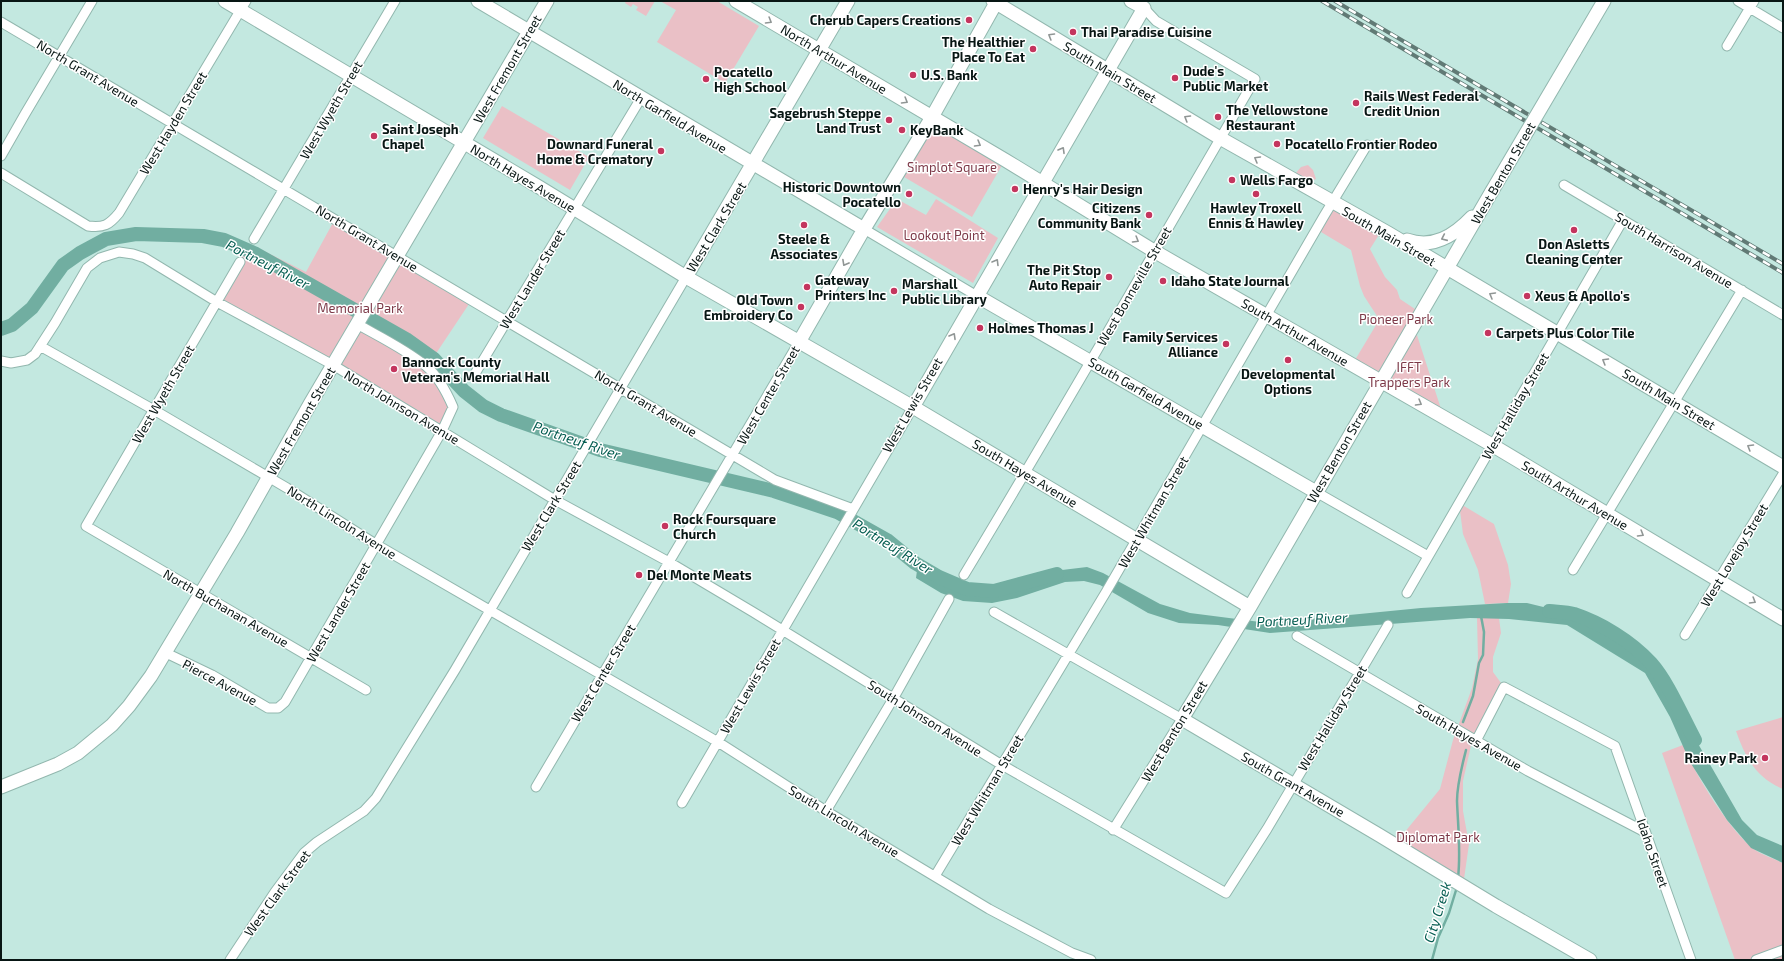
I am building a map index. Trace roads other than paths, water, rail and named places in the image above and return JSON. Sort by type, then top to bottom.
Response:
[{"type":"street","points":[[1,156],[24,114],[92,1]]},
{"type":"street","name":"North Hayes Avenue","points":[[225,1],[243,6],[351,76],[464,142],[686,277],[799,342]]},
{"type":"street","name":"West Wyeth Street","points":[[254,238],[285,189],[395,1]]},
{"type":"street","name":"North Garfield Avenue","points":[[478,1],[864,229]]},
{"type":"street","name":"West Fremont Street","points":[[1,787],[58,764],[78,753],[98,738],[129,706],[151,676],[547,1]]},
{"type":"street","name":"North Arthur Avenue","points":[[736,1],[932,117]]},
{"type":"street","name":"West Clark Street","points":[[230,960],[275,892],[304,853],[317,842],[364,811],[376,798],[490,610],[848,1]]},
{"type":"street","points":[[1131,1],[1144,8]]},
{"type":"street","name":"West Benton Street","points":[[1113,830],[1247,611],[1604,1]]},
{"type":"street","points":[[1738,1],[1752,4],[1783,28]]},
{"type":"street","name":"South Main Street","points":[[995,2],[1220,138],[1332,203],[1388,233],[1783,467]]},
{"type":"street","name":"West Center Street","points":[[536,786],[713,489],[864,229],[932,117],[995,2]]},
{"type":"street","points":[[1727,46],[1752,4]]},
{"type":"street","name":"West Hayden Street","points":[[1,173],[88,226],[98,228],[111,223],[119,213],[243,6]]},
{"type":"street","name":"West Lewis Street","points":[[682,803],[1144,8]]},
{"type":"street","name":"West Bonneville Street","points":[[964,575],[1124,307],[1154,251],[1255,79],[1156,21],[1144,8]]},
{"type":"street","name":"North Grant Avenue","points":[[1,22],[733,455]]},
{"type":"street","name":"West Lander Street","points":[[473,377],[641,98]]},
{"type":"street","name":"South Arthur Avenue","points":[[932,117],[1154,251],[1381,381],[1783,619]]},
{"type":"street","name":"West Whitman Street","points":[[935,876],[1106,592],[1266,315],[1367,145]]},
{"type":"street","name":"South Harrison Avenue","points":[[1564,185],[1783,315]]},
{"type":"street","points":[[1388,233],[1418,244],[1437,241],[1453,234],[1484,204]]},
{"type":"street","name":"West Halliday Street","points":[[1407,593],[1623,220]]},
{"type":"street","name":"South Garfield Avenue","points":[[864,229],[977,296],[1428,556]]},
{"type":"street","name":"North Johnson Avenue","points":[[40,346],[87,268],[100,258],[110,254],[126,253],[145,258],[217,302],[333,365],[555,500],[669,562]]},
{"type":"street","name":"West Wyeth Street","points":[[86,526],[240,262]]},
{"type":"street","points":[[1573,570],[1742,290]]},
{"type":"street","name":"West Lander Street","points":[[278,708],[285,702],[312,658],[442,431],[453,408],[447,393],[427,367],[394,345],[357,324]]},
{"type":"street","name":"South Hayes Avenue","points":[[799,342],[913,406],[1136,539],[1247,611]]},
{"type":"street","points":[[1,361],[11,362],[27,360],[35,354],[40,346]]},
{"type":"street","name":"North Lincoln Avenue","points":[[40,346],[269,477],[377,545],[602,674]]},
{"type":"street","points":[[733,455],[775,480],[853,509]]},
{"type":"street","name":"West Lovejoy Street","points":[[1685,635],[1783,474]]},
{"type":"street","name":"North Buchanan Avenue","points":[[86,526],[366,690]]},
{"type":"street","name":"South Johnson Avenue","points":[[669,562],[783,629],[893,699],[1002,765],[1113,830],[1226,893]]},
{"type":"street","points":[[826,811],[893,699],[949,599]]},
{"type":"street","name":"South Grant Avenue","points":[[994,612],[1293,783],[1463,886],[1590,960]]},
{"type":"street","name":"West Halliday Street","points":[[1226,893],[1267,829],[1388,625]]},
{"type":"street","name":"South Hayes Avenue","points":[[1297,636],[1528,771],[1645,832]]},
{"type":"street","name":"Pierce Avenue","points":[[164,652],[212,675],[268,708],[278,708]]},
{"type":"street","name":"South Lincoln Avenue","points":[[602,674],[718,742],[826,811],[989,909],[1072,953],[1091,960]]},
{"type":"street","name":"Idaho Street","points":[[1476,741],[1504,687],[1616,746],[1691,960]]},
{"type":"street","points":[[1756,960],[1783,950]]},
{"type":"waterway","name":"Portneuf River","points":[[1,329],[12,325],[32,308],[63,265],[80,253],[106,239],[136,234],[203,236],[224,240],[256,254],[406,339],[434,359],[464,391],[483,406],[501,415],[600,450],[774,491],[837,512],[887,540],[915,563],[939,577],[967,589],[994,591],[1057,574]]},
{"type":"waterway","name":"Portneuf River","points":[[1549,611],[1574,614],[1595,622],[1634,647],[1651,663],[1663,680],[1695,740]]},
{"type":"waterway","name":"City Creek","points":[[1463,722],[1473,696],[1479,663],[1483,655],[1484,632],[1481,616]]},
{"type":"waterway","name":"City Creek","points":[[1458,878],[1459,849],[1457,795],[1466,750]]},
{"type":"waterway","name":"City Creek","points":[[1432,960],[1438,938],[1449,913],[1457,887]]},
{"type":"railway","points":[[1322,1],[1783,273]]},
{"type":"railway","points":[[1335,1],[1783,264]]},
{"type":"place","name":"Cherub Capers Creations","points":[[969,20]]},
{"type":"place","name":"Thai Paradise Cuisine","points":[[1073,32]]},
{"type":"place","name":"The Healthier Place To Eat","points":[[1033,49]]},
{"type":"place","name":"U.S. Bank","points":[[913,75]]},
{"type":"place","name":"Dude's Public Market","points":[[1175,78]]},
{"type":"place","name":"Pocatello High School","points":[[706,79]]},
{"type":"place","name":"Rails West Federal Credit Union","points":[[1356,103]]},
{"type":"place","name":"The Yellowstone Restaurant","points":[[1218,117]]},
{"type":"place","name":"Sagebrush Steppe Land Trust","points":[[889,120]]},
{"type":"place","name":"KeyBank","points":[[902,130]]},
{"type":"place","name":"Saint Joseph Chapel","points":[[374,136]]},
{"type":"place","name":"Pocatello Frontier Rodeo","points":[[1277,144]]},
{"type":"place","name":"Downard Funeral Home & Crematory","points":[[661,151]]},
{"type":"place","name":"Wells Fargo","points":[[1232,180]]},
{"type":"place","name":"Henry's Hair Design","points":[[1015,189]]},
{"type":"place","name":"Historic Downtown Pocatello","points":[[909,194]]},
{"type":"place","name":"Hawley Troxell Ennis & Hawley","points":[[1256,194]]},
{"type":"place","name":"Citizens Community Bank","points":[[1149,215]]},
{"type":"place","name":"Steele & Associates","points":[[804,225]]},
{"type":"place","name":"Don Asletts Cleaning Center","points":[[1574,230]]},
{"type":"place","name":"The Pit Stop Auto Repair","points":[[1109,277]]},
{"type":"place","name":"Idaho State Journal","points":[[1163,281]]},
{"type":"place","name":"Gateway Printers Inc","points":[[807,287]]},
{"type":"place","name":"Marshall Public Library","points":[[894,291]]},
{"type":"place","name":"Xeus & Apollo's","points":[[1527,296]]},
{"type":"place","name":"Old Town Embroidery Co","points":[[801,307]]},
{"type":"place","name":"Holmes Thomas J","points":[[980,328]]},
{"type":"place","name":"Carpets Plus Color Tile","points":[[1488,333]]},
{"type":"place","name":"Family Services Alliance","points":[[1226,344]]},
{"type":"place","name":"Developmental Options","points":[[1288,360]]},
{"type":"place","name":"Bannock County Veteran's Memorial Hall","points":[[394,369]]},
{"type":"place","name":"Rock Foursquare Church","points":[[665,526]]},
{"type":"place","name":"Del Monte Meats","points":[[639,575]]},
{"type":"place","name":"Rainey Park","points":[[1765,758]]},
{"type":"park label","name":"Simplot Square","points":[[952,167]]},
{"type":"park label","name":"Lookout Point","points":[[944,235]]},
{"type":"park label","name":"Memorial Park","points":[[360,308]]},
{"type":"park label","name":"Pioneer Park","points":[[1396,319]]},
{"type":"park label","name":"IFFT Trappers Park","points":[[1409,374]]},
{"type":"park label","name":"Diplomat Park","points":[[1438,837]]}]
